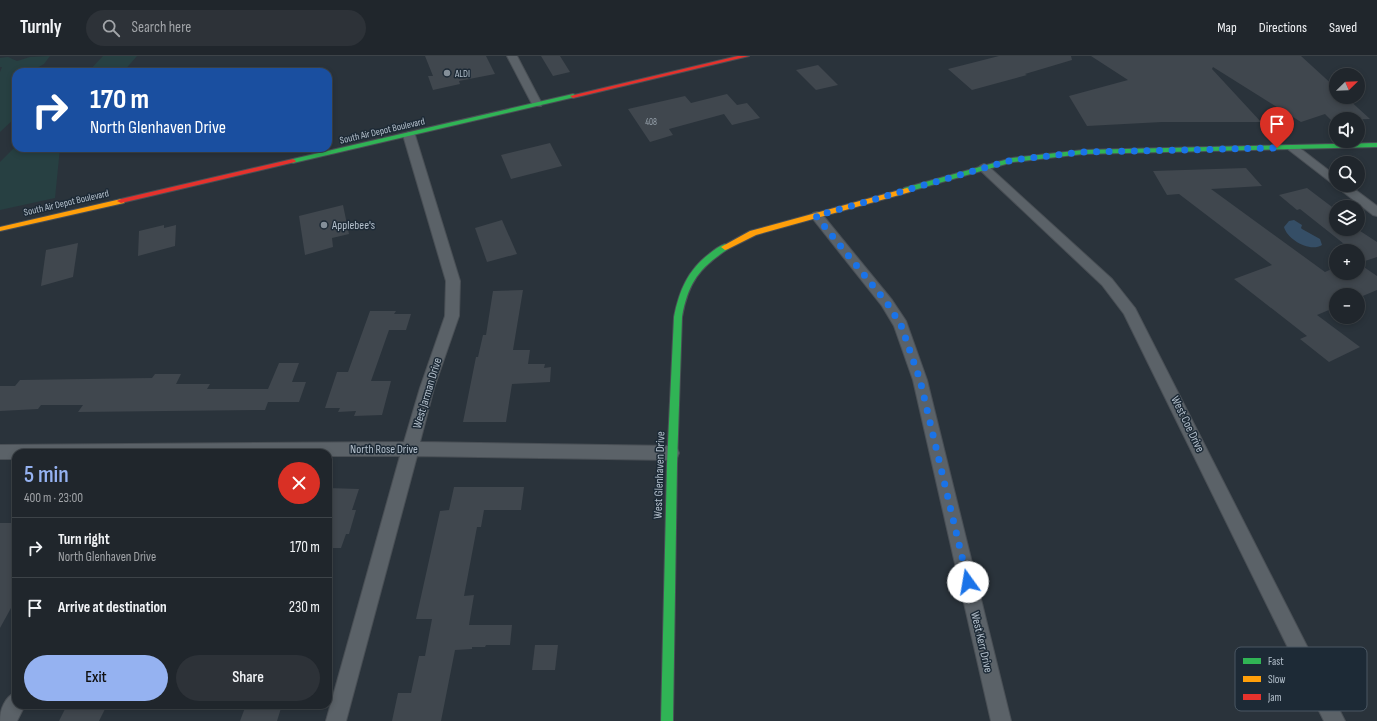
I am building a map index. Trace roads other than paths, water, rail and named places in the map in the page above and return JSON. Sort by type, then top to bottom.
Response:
[{"type":"street","points":[[512,56],[537,104]]},
{"type":"street","name":"South Air Depot Boulevard","points":[[0,229],[746,56]]},
{"type":"street","name":"West Jarman Drive","points":[[336,721],[427,388],[452,316],[453,281],[409,135]]},
{"type":"street","name":"West Glenhaven Drive","points":[[667,721],[671,453],[679,308],[687,284],[707,259],[723,247],[753,233],[1012,160],[1083,152],[1377,145]]},
{"type":"street","points":[[1293,148],[1329,176]]},
{"type":"street","name":"West Coe Drive","points":[[984,168],[1107,282],[1130,312],[1298,647]]},
{"type":"street","points":[[1350,192],[1377,212]]},
{"type":"street","name":"West Kerr Drive","points":[[816,216],[887,303],[901,325],[910,347],[920,380],[1001,721]]},
{"type":"street","name":"North Rose Drive","points":[[332,450],[411,449],[671,453]]},
{"type":"street","name":"North Rose Drive","points":[[0,452],[12,452]]},
{"type":"street","points":[[6,721],[12,709]]},
{"type":"street","name":"West Coe Drive","points":[[1330,711],[1335,721]]},
{"type":"water","points":[[1294,220],[1302,225],[1302,229],[1320,239],[1322,245],[1317,247],[1305,246],[1294,240],[1286,232],[1284,227],[1289,221]]},
{"type":"place","name":"ALDI","points":[[447,73]]},
{"type":"place","name":"Applebee's","points":[[324,225]]}]
